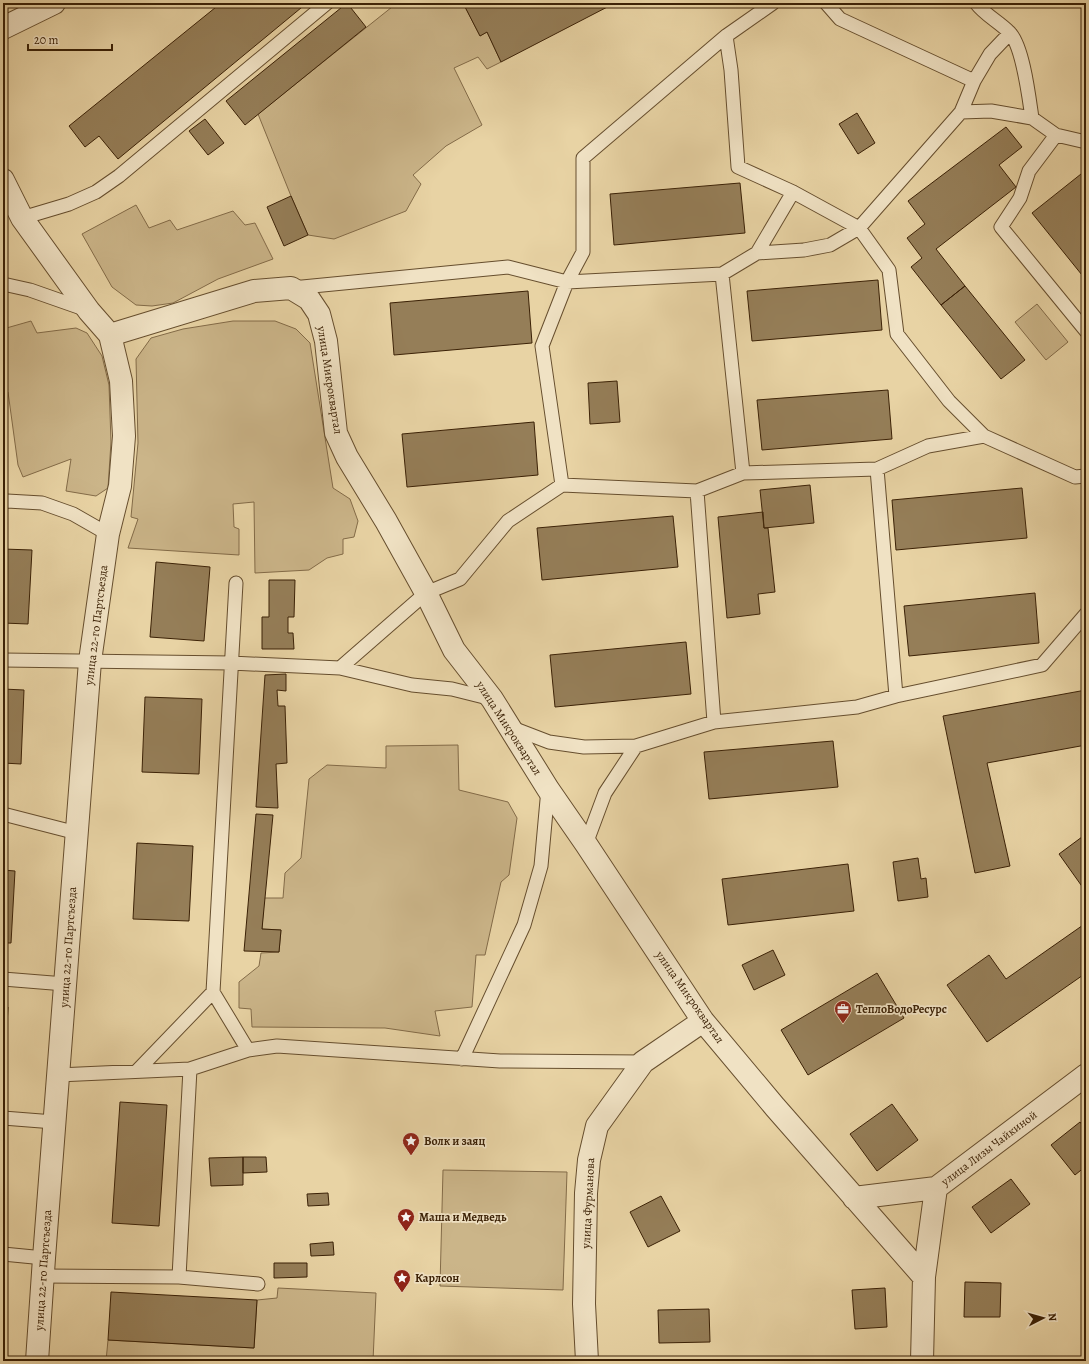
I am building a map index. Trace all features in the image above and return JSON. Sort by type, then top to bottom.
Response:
[{"type":"street","points":[[3,28],[54,3]]},
{"type":"street","points":[[3,180],[22,218],[89,311],[110,335],[254,291],[291,288]]},
{"type":"street","name":"улица Микроквартал","points":[[291,288],[309,299],[319,314],[326,341],[336,433],[347,458],[386,521],[426,593],[454,650],[492,699],[548,789],[703,1020],[774,1107],[924,1277]]},
{"type":"street","name":"улица 22-го Партсъезда","points":[[37,1361],[90,660],[108,534],[120,486],[124,436],[121,380],[110,335]]},
{"type":"street","name":"улица Фурманова","points":[[588,1361],[584,1304],[586,1193],[589,1160],[597,1126],[643,1062],[703,1020]]},
{"type":"street","name":"улица Лизы Чайкиной","points":[[922,1361],[924,1277],[936,1188],[1086,1075]]},
{"type":"street","points":[[854,1198],[936,1188]]},
{"type":"lane","points":[[22,218],[69,204],[96,192],[119,176],[327,3]]},
{"type":"lane","points":[[562,485],[542,346],[567,282],[583,252],[583,158],[726,36],[773,3]]},
{"type":"lane","points":[[826,3],[840,19],[974,81]]},
{"type":"lane","points":[[976,3],[1010,33],[1021,56],[1032,118]]},
{"type":"lane","points":[[291,288],[508,267],[567,282],[722,274],[757,253],[804,250],[830,245],[858,228],[961,112],[974,81],[990,54],[1010,33]]},
{"type":"lane","points":[[726,36],[731,70],[738,167],[793,192],[858,228],[889,270],[897,334],[949,401],[984,436],[1075,477],[1086,476]]},
{"type":"lane","points":[[961,112],[991,111],[1032,118],[1056,135],[1086,142]]},
{"type":"lane","points":[[1056,135],[1030,171],[1020,198],[1001,227],[1086,331]]},
{"type":"lane","points":[[757,253],[793,192]]},
{"type":"lane","points":[[722,274],[744,473]]},
{"type":"lane","points":[[3,284],[30,290],[89,311]]},
{"type":"lane","points":[[340,668],[426,593],[460,579],[508,521],[562,485],[697,491],[744,473],[877,469],[928,446],[984,436]]},
{"type":"lane","points":[[877,469],[896,696]]},
{"type":"lane","points":[[697,491],[714,722]]},
{"type":"lane","points":[[3,502],[42,502],[73,514],[108,534]]},
{"type":"lane","points":[[236,583],[213,992],[248,1050]]},
{"type":"lane","points":[[508,726],[549,742],[584,747],[636,746],[714,722],[858,707],[896,696],[1042,665],[1086,614]]},
{"type":"lane","points":[[3,660],[231,663],[340,668],[412,685],[452,689],[492,699]]},
{"type":"lane","points":[[586,844],[605,793],[636,746]]},
{"type":"lane","points":[[462,1059],[524,925],[541,866],[548,789]]},
{"type":"lane","points":[[3,814],[77,834]]},
{"type":"lane","points":[[3,979],[65,984]]},
{"type":"lane","points":[[137,1071],[213,992]]},
{"type":"lane","points":[[58,1074],[190,1070],[248,1050],[277,1046],[500,1061],[643,1062]]},
{"type":"lane","points":[[179,1277],[190,1070]]},
{"type":"lane","points":[[3,1118],[54,1122]]},
{"type":"lane","points":[[3,1254],[43,1267],[258,1284]]},
{"type":"shaded area","points":[[397,3],[463,3],[480,36],[487,32],[501,62],[487,69],[478,57],[454,68],[482,125],[446,146],[413,175],[421,184],[406,211],[334,239],[308,235],[258,114]]},
{"type":"shaded area","points":[[136,205],[149,228],[170,220],[177,230],[233,211],[245,225],[255,223],[273,259],[218,279],[173,303],[152,306],[136,305],[112,287],[82,234]]},
{"type":"shaded area","points":[[1037,304],[1068,342],[1046,360],[1015,322]]},
{"type":"shaded area","points":[[31,321],[37,333],[76,328],[87,333],[102,356],[109,385],[111,442],[108,488],[96,496],[66,491],[71,459],[23,477],[18,465],[8,392],[3,395],[3,329]]},
{"type":"shaded area","points":[[233,321],[275,321],[296,329],[310,343],[333,488],[350,499],[358,521],[354,537],[343,539],[343,554],[327,558],[309,570],[255,573],[254,502],[233,504],[234,527],[239,529],[239,555],[128,548],[138,519],[131,517],[138,443],[136,359],[151,338],[183,329]]},
{"type":"shaded area","points":[[458,745],[459,790],[508,802],[517,818],[509,875],[501,882],[485,955],[476,955],[472,1007],[435,1011],[440,1036],[385,1028],[252,1027],[251,1009],[239,1008],[239,982],[259,966],[261,953],[279,952],[281,930],[262,929],[264,898],[283,898],[285,873],[301,858],[309,779],[327,765],[386,768],[386,746]]},
{"type":"shaded area","points":[[443,1170],[567,1172],[563,1290],[440,1286]]},
{"type":"shaded area","points":[[278,1288],[376,1293],[373,1361],[106,1361],[108,1340],[254,1348],[257,1300],[277,1298]]},
{"type":"building","points":[[221,3],[307,3],[118,159],[99,136],[85,147],[69,126]]},
{"type":"building","points":[[347,3],[366,27],[245,125],[226,101]]},
{"type":"building","points":[[463,3],[615,3],[501,62],[487,32],[480,36]]},
{"type":"building","points":[[857,113],[875,143],[858,154],[839,124]]},
{"type":"building","points":[[205,119],[224,143],[208,155],[189,131]]},
{"type":"building","points":[[1006,127],[1022,147],[999,165],[1016,187],[936,249],[965,286],[941,305],[911,267],[922,258],[907,238],[925,224],[908,201]]},
{"type":"building","points":[[1081,174],[1086,180],[1086,280],[1032,213]]},
{"type":"building","points":[[740,183],[745,233],[614,245],[610,194]]},
{"type":"building","points":[[291,196],[308,235],[284,246],[267,207]]},
{"type":"building","points":[[878,280],[882,330],[752,341],[747,291]]},
{"type":"building","points":[[965,286],[1025,360],[1001,379],[941,305]]},
{"type":"building","points":[[528,291],[532,343],[394,355],[390,303]]},
{"type":"building","points":[[617,381],[620,422],[590,424],[588,383]]},
{"type":"building","points":[[888,390],[892,439],[762,450],[757,400]]},
{"type":"building","points":[[534,422],[538,475],[407,487],[402,434]]},
{"type":"building","points":[[810,485],[814,523],[764,528],[760,490]]},
{"type":"building","points":[[1022,488],[1027,538],[896,550],[892,500]]},
{"type":"building","points":[[763,512],[764,528],[768,528],[775,592],[758,594],[760,614],[727,618],[718,517]]},
{"type":"building","points":[[673,516],[678,567],[542,580],[537,528]]},
{"type":"building","points":[[3,549],[32,550],[28,624],[3,623]]},
{"type":"building","points":[[156,562],[210,567],[204,641],[150,637]]},
{"type":"building","points":[[269,580],[295,580],[294,617],[288,617],[288,633],[293,633],[294,649],[262,649],[262,617],[269,617]]},
{"type":"building","points":[[1035,593],[1039,643],[909,656],[904,606]]},
{"type":"building","points":[[686,642],[691,694],[555,707],[550,655]]},
{"type":"building","points":[[286,674],[286,691],[277,690],[278,706],[285,706],[287,763],[276,764],[278,808],[256,807],[265,675]]},
{"type":"building","points":[[3,689],[24,690],[21,764],[3,763]]},
{"type":"building","points":[[1086,690],[1086,745],[987,763],[1010,866],[975,873],[943,716]]},
{"type":"building","points":[[145,697],[202,699],[199,774],[142,772]]},
{"type":"building","points":[[833,741],[838,787],[709,799],[704,752]]},
{"type":"building","points":[[256,814],[273,815],[262,929],[281,930],[279,952],[244,951]]},
{"type":"building","points":[[1086,834],[1086,892],[1059,854]]},
{"type":"building","points":[[137,843],[193,846],[189,921],[133,919]]},
{"type":"building","points":[[918,858],[921,879],[926,878],[928,897],[898,901],[893,862]]},
{"type":"building","points":[[848,864],[854,911],[728,925],[722,879]]},
{"type":"building","points":[[3,870],[15,871],[11,943],[3,943]]},
{"type":"building","points":[[1086,923],[1086,973],[987,1042],[947,985],[989,955],[1006,979]]},
{"type":"building","points":[[773,950],[785,975],[754,990],[742,965]]},
{"type":"building","name":"ТеплоВодоРесурс","points":[[877,973],[904,1018],[808,1075],[781,1030]]},
{"type":"building","points":[[3,1007],[8,1007],[4,1082],[3,1082]]},
{"type":"building","points":[[120,1102],[167,1105],[159,1226],[112,1223]]},
{"type":"building","points":[[892,1104],[918,1140],[877,1171],[850,1134]]},
{"type":"building","points":[[1080,1122],[1086,1130],[1086,1166],[1075,1175],[1051,1145]]},
{"type":"building","points":[[243,1157],[266,1157],[267,1172],[243,1173]]},
{"type":"building","points":[[243,1157],[243,1185],[211,1186],[209,1158]]},
{"type":"building","points":[[1011,1179],[1030,1204],[991,1233],[972,1207]]},
{"type":"building","points":[[328,1193],[329,1205],[308,1206],[307,1194]]},
{"type":"building","points":[[661,1196],[680,1231],[648,1247],[630,1212]]},
{"type":"building","points":[[333,1242],[334,1255],[311,1256],[310,1244]]},
{"type":"building","points":[[274,1263],[307,1263],[307,1277],[274,1278]]},
{"type":"building","points":[[965,1282],[1001,1283],[1000,1317],[964,1317]]},
{"type":"building","points":[[885,1288],[887,1327],[855,1329],[852,1290]]},
{"type":"building","points":[[111,1292],[257,1300],[254,1348],[108,1340]]},
{"type":"building","points":[[709,1309],[710,1342],[659,1343],[658,1310]]},
{"type":"building","points":[[958,1358],[1003,1360],[1003,1361],[958,1361]]},
{"type":"place","name":"ТеплоВодоРесурс","points":[[843,1024]]},
{"type":"place","name":"Волк и заяц","points":[[411,1156]]},
{"type":"place","name":"Маша и Медведь","points":[[406,1232]]},
{"type":"place","name":"Карлсон","points":[[402,1293]]}]
